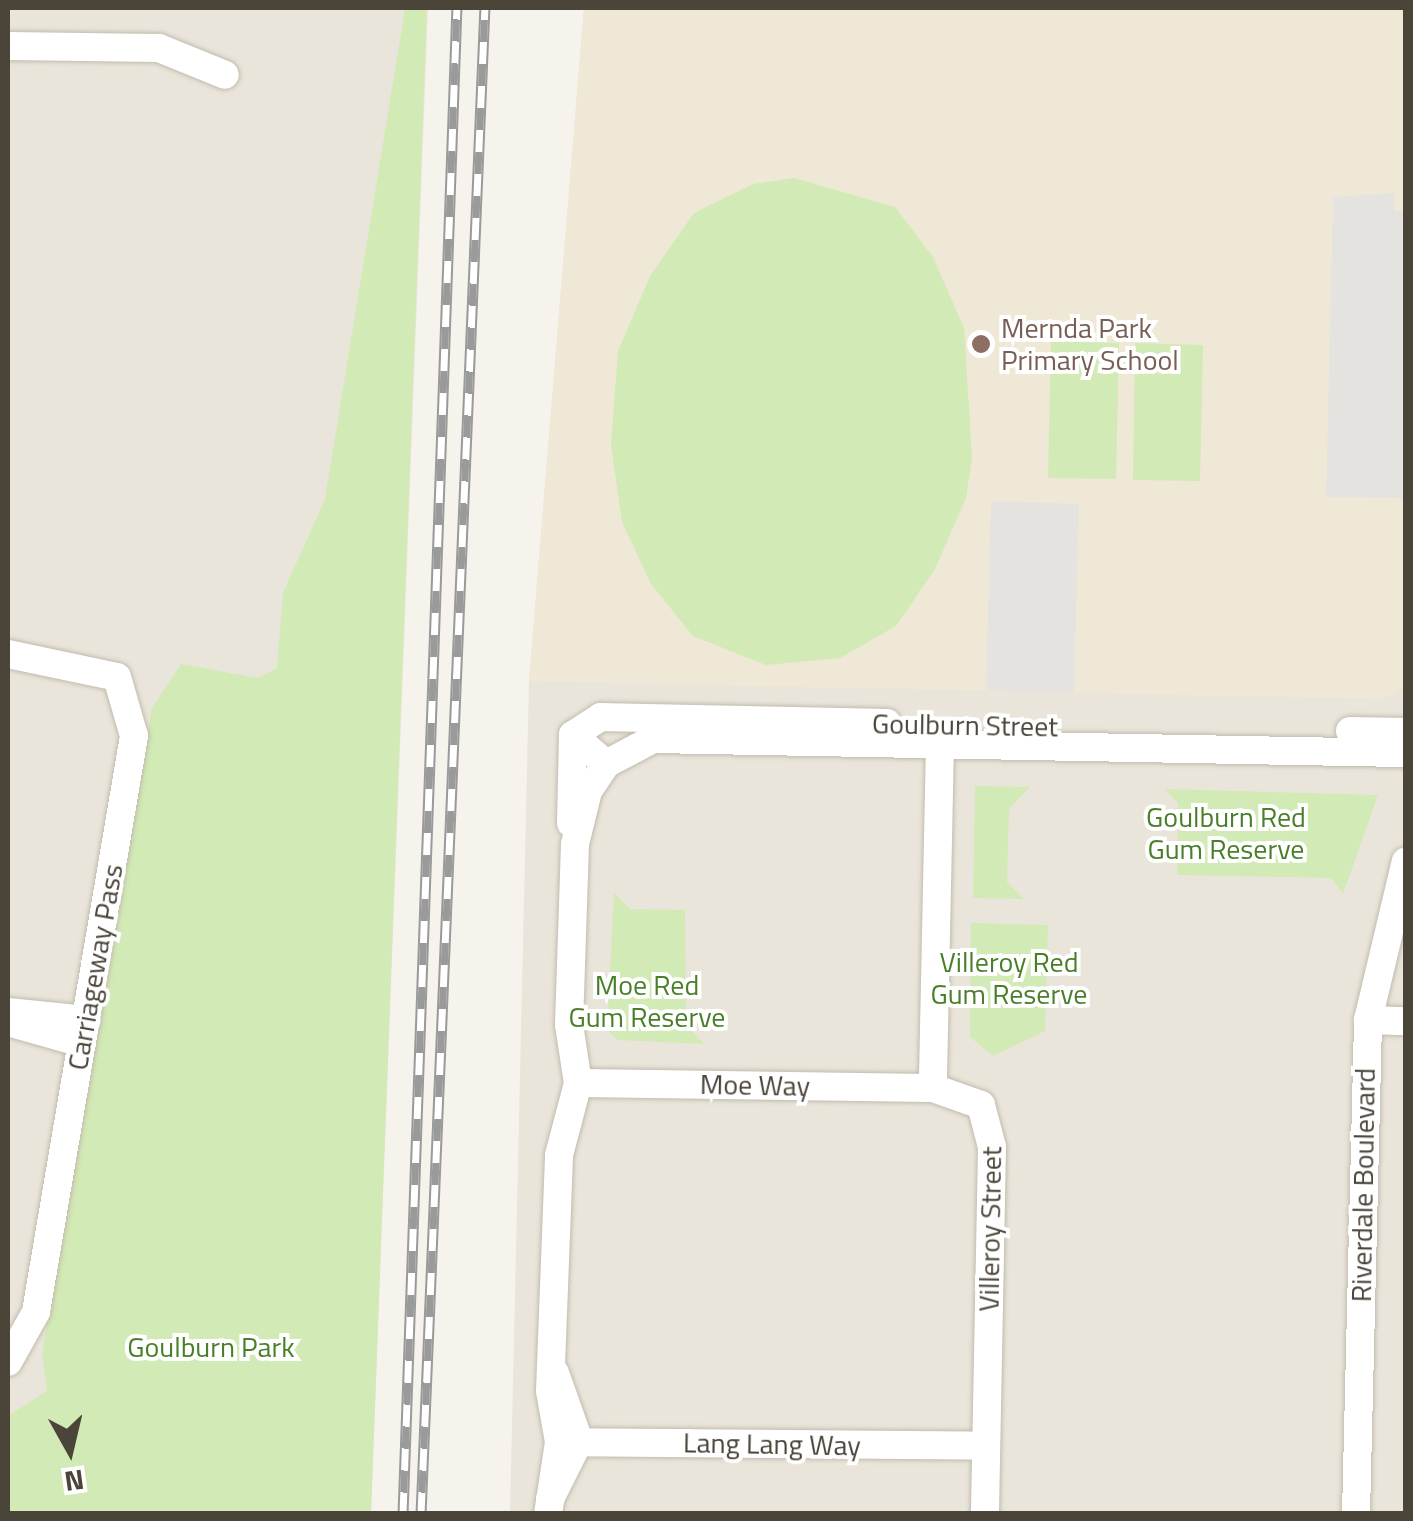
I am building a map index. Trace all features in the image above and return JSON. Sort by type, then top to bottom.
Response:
[{"type":"street","points":[[8,46],[159,48],[225,75]]},
{"type":"street","name":"Carriageway Pass","points":[[8,654],[106,671],[127,691],[133,714],[36,1312],[8,1362]]},
{"type":"street","name":"Goulburn Street","points":[[574,735],[601,718],[1406,732]]},
{"type":"street","points":[[574,735],[606,764],[588,792],[575,844]]},
{"type":"street","points":[[549,1506],[569,1442],[554,1372],[559,1155],[578,1083],[569,1025],[574,735]]},
{"type":"street","name":"Goulburn Street","points":[[606,764],[653,739],[1406,753]]},
{"type":"street","points":[[932,1088],[940,744]]},
{"type":"street","name":"Riverdale Boulevard","points":[[1356,1514],[1368,1020],[1406,861]]},
{"type":"street","points":[[8,1012],[84,1031]]},
{"type":"street","points":[[1368,1020],[1406,1021]]},
{"type":"street","points":[[8,1022],[84,1031]]},
{"type":"street","name":"Moe Way","points":[[578,1083],[932,1088]]},
{"type":"street","name":"Villeroy Street","points":[[932,1088],[968,1095],[991,1130],[984,1514]]},
{"type":"street","name":"Lang Lang Way","points":[[569,1442],[985,1446]]},
{"type":"shaded area","points":[[8,8],[428,8],[371,1513],[8,1514]]},
{"type":"shaded area","points":[[584,8],[1405,8],[1405,1513],[510,1514],[529,681]]},
{"type":"shaded area","name":"Mernda Park Primary School","points":[[584,8],[1405,8],[1405,688],[1384,699],[529,681]]},
{"type":"shaded area","points":[[1395,193],[1394,211],[1406,211],[1405,498],[1326,497],[1333,197]]},
{"type":"shaded area","points":[[991,501],[1079,504],[1074,693],[986,690]]},
{"type":"green space","name":"Goulburn Park","points":[[427,8],[371,1513],[10,1513],[8,1416],[47,1391],[42,1354],[152,708],[181,664],[258,678],[277,668],[283,593],[325,499],[405,9]]},
{"type":"green space","points":[[794,178],[895,207],[933,257],[964,328],[972,458],[966,498],[935,569],[896,626],[840,658],[766,665],[693,636],[651,584],[622,522],[611,445],[618,351],[650,276],[694,213],[753,184]]},
{"type":"green space","points":[[1051,341],[1119,343],[1116,479],[1048,478]]},
{"type":"green space","points":[[1135,343],[1203,345],[1200,481],[1133,480]]},
{"type":"green space","points":[[975,786],[1030,787],[1009,809],[1007,882],[1024,899],[973,898]]},
{"type":"green space","name":"Goulburn Red Gum Reserve","points":[[1165,789],[1378,795],[1343,894],[1331,878],[1177,875],[1178,803]]},
{"type":"green space","name":"Moe Red Gum Reserve","points":[[614,893],[630,909],[685,910],[686,1025],[704,1044],[618,1040],[607,1030]]},
{"type":"green space","name":"Villeroy Red Gum Reserve","points":[[971,923],[1048,925],[1045,1031],[993,1056],[970,1037]]},
{"type":"railway","points":[[403,1514],[457,8]]},
{"type":"railway","points":[[421,1514],[485,8]]},
{"type":"place","name":"Mernda Park Primary School","points":[[981,344]]}]
